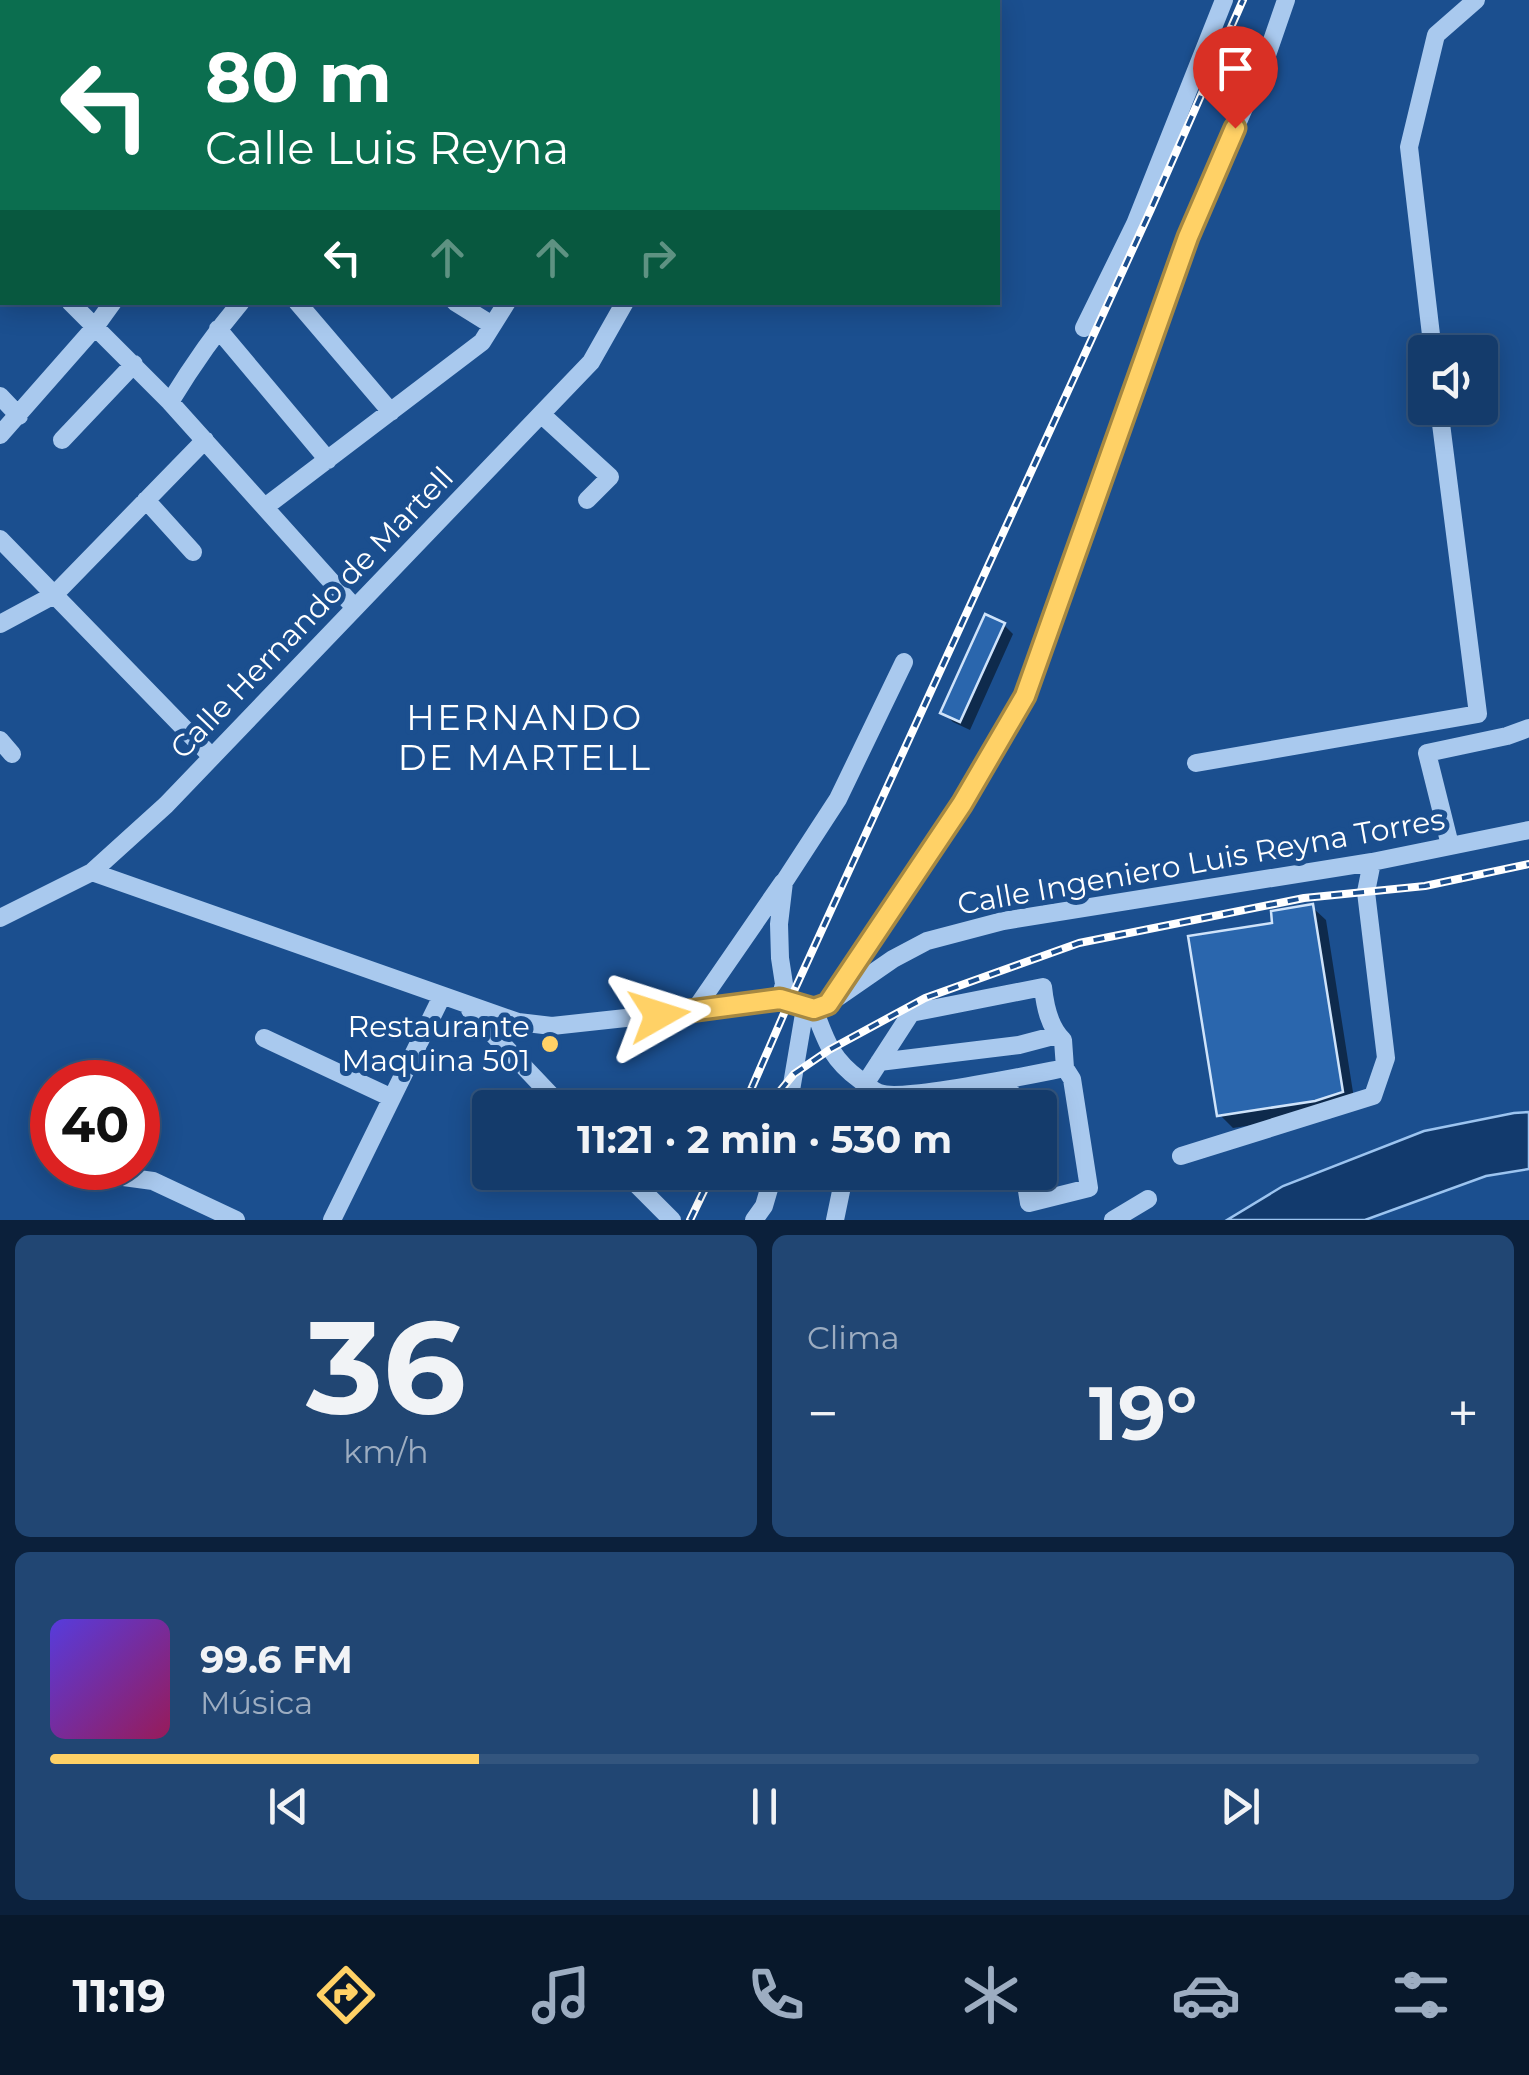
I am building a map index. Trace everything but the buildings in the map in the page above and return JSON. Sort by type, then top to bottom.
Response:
[{"type":"street","points":[[1084,328],[1135,224],[1224,0]]},
{"type":"street","points":[[793,1090],[816,1007],[962,804],[1025,696],[1188,237],[1267,55],[1286,0]]},
{"type":"street","points":[[1431,335],[1409,147],[1436,36],[1476,0]]},
{"type":"street","points":[[73,305],[170,402],[355,608]]},
{"type":"street","points":[[0,434],[110,305]]},
{"type":"street","points":[[170,402],[218,329],[239,305]]},
{"type":"street","points":[[300,305],[391,412]]},
{"type":"street","points":[[461,305],[492,325]]},
{"type":"street","points":[[265,507],[482,342],[505,305]]},
{"type":"street","name":"Calle Hernando de Martell","points":[[0,918],[92,872],[166,805],[591,362],[622,305]]},
{"type":"street","points":[[218,329],[328,460]]},
{"type":"street","points":[[62,440],[134,364]]},
{"type":"street","points":[[0,396],[19,416]]},
{"type":"street","points":[[541,414],[610,476],[586,500]]},
{"type":"street","points":[[1196,763],[1478,714],[1441,425]]},
{"type":"street","points":[[0,624],[54,594],[205,440]]},
{"type":"street","points":[[146,500],[193,552]]},
{"type":"street","points":[[0,540],[212,756]]},
{"type":"street","points":[[694,1011],[838,799],[904,662]]},
{"type":"street","points":[[1450,845],[1427,753],[1529,728]]},
{"type":"street","name":"Calle Ingeniero Luis Reyna Torres","points":[[816,1007],[927,941],[1004,921],[1372,862],[1529,830]]},
{"type":"street","points":[[1181,1156],[1372,1096],[1386,1058],[1366,892],[1372,862]]},
{"type":"street","points":[[92,872],[518,1022],[552,1026],[780,999],[816,1007]]},
{"type":"street","points":[[780,999],[784,984],[779,924],[784,882]]},
{"type":"street","points":[[864,1090],[911,1013],[1042,987],[1045,1008],[1063,1040],[1066,1068],[1072,1079],[1088,1188],[1029,1202],[1027,1190]]},
{"type":"street","points":[[332,1220],[442,996]]},
{"type":"street","points":[[466,1006],[545,1090]]},
{"type":"street","points":[[816,1007],[829,1050],[844,1068],[881,1094],[908,1094],[1066,1068]]},
{"type":"street","points":[[879,1062],[1019,1045],[1057,1035]]},
{"type":"street","points":[[264,1038],[392,1098]]},
{"type":"street","points":[[1008,1079],[1010,1090]]},
{"type":"street","points":[[160,1183],[236,1220]]},
{"type":"street","points":[[642,1190],[672,1220]]},
{"type":"street","points":[[754,1220],[769,1190]]},
{"type":"street","points":[[835,1220],[841,1190]]},
{"type":"street","points":[[1114,1220],[1148,1199]]},
{"type":"water","points":[[1529,1112],[1529,1169],[1486,1176],[1365,1220],[1227,1220],[1283,1186],[1424,1131]]},
{"type":"railway","points":[[751,1090],[1243,0]]},
{"type":"railway","points":[[781,1090],[794,1074],[829,1050],[925,998],[1079,943],[1304,898],[1425,886],[1529,864]]},
{"type":"railway","points":[[690,1220],[704,1190]]},
{"type":"place","name":"Restaurante Maquina 501","points":[[550,1044]]},
{"type":"district","name":"HERNANDO DE MARTELL","points":[[525,738]]},
{"type":"route","points":[[659,1015],[780,999],[804,1008],[828,1004],[962,804],[1025,696],[1188,237],[1235,128]]}]
